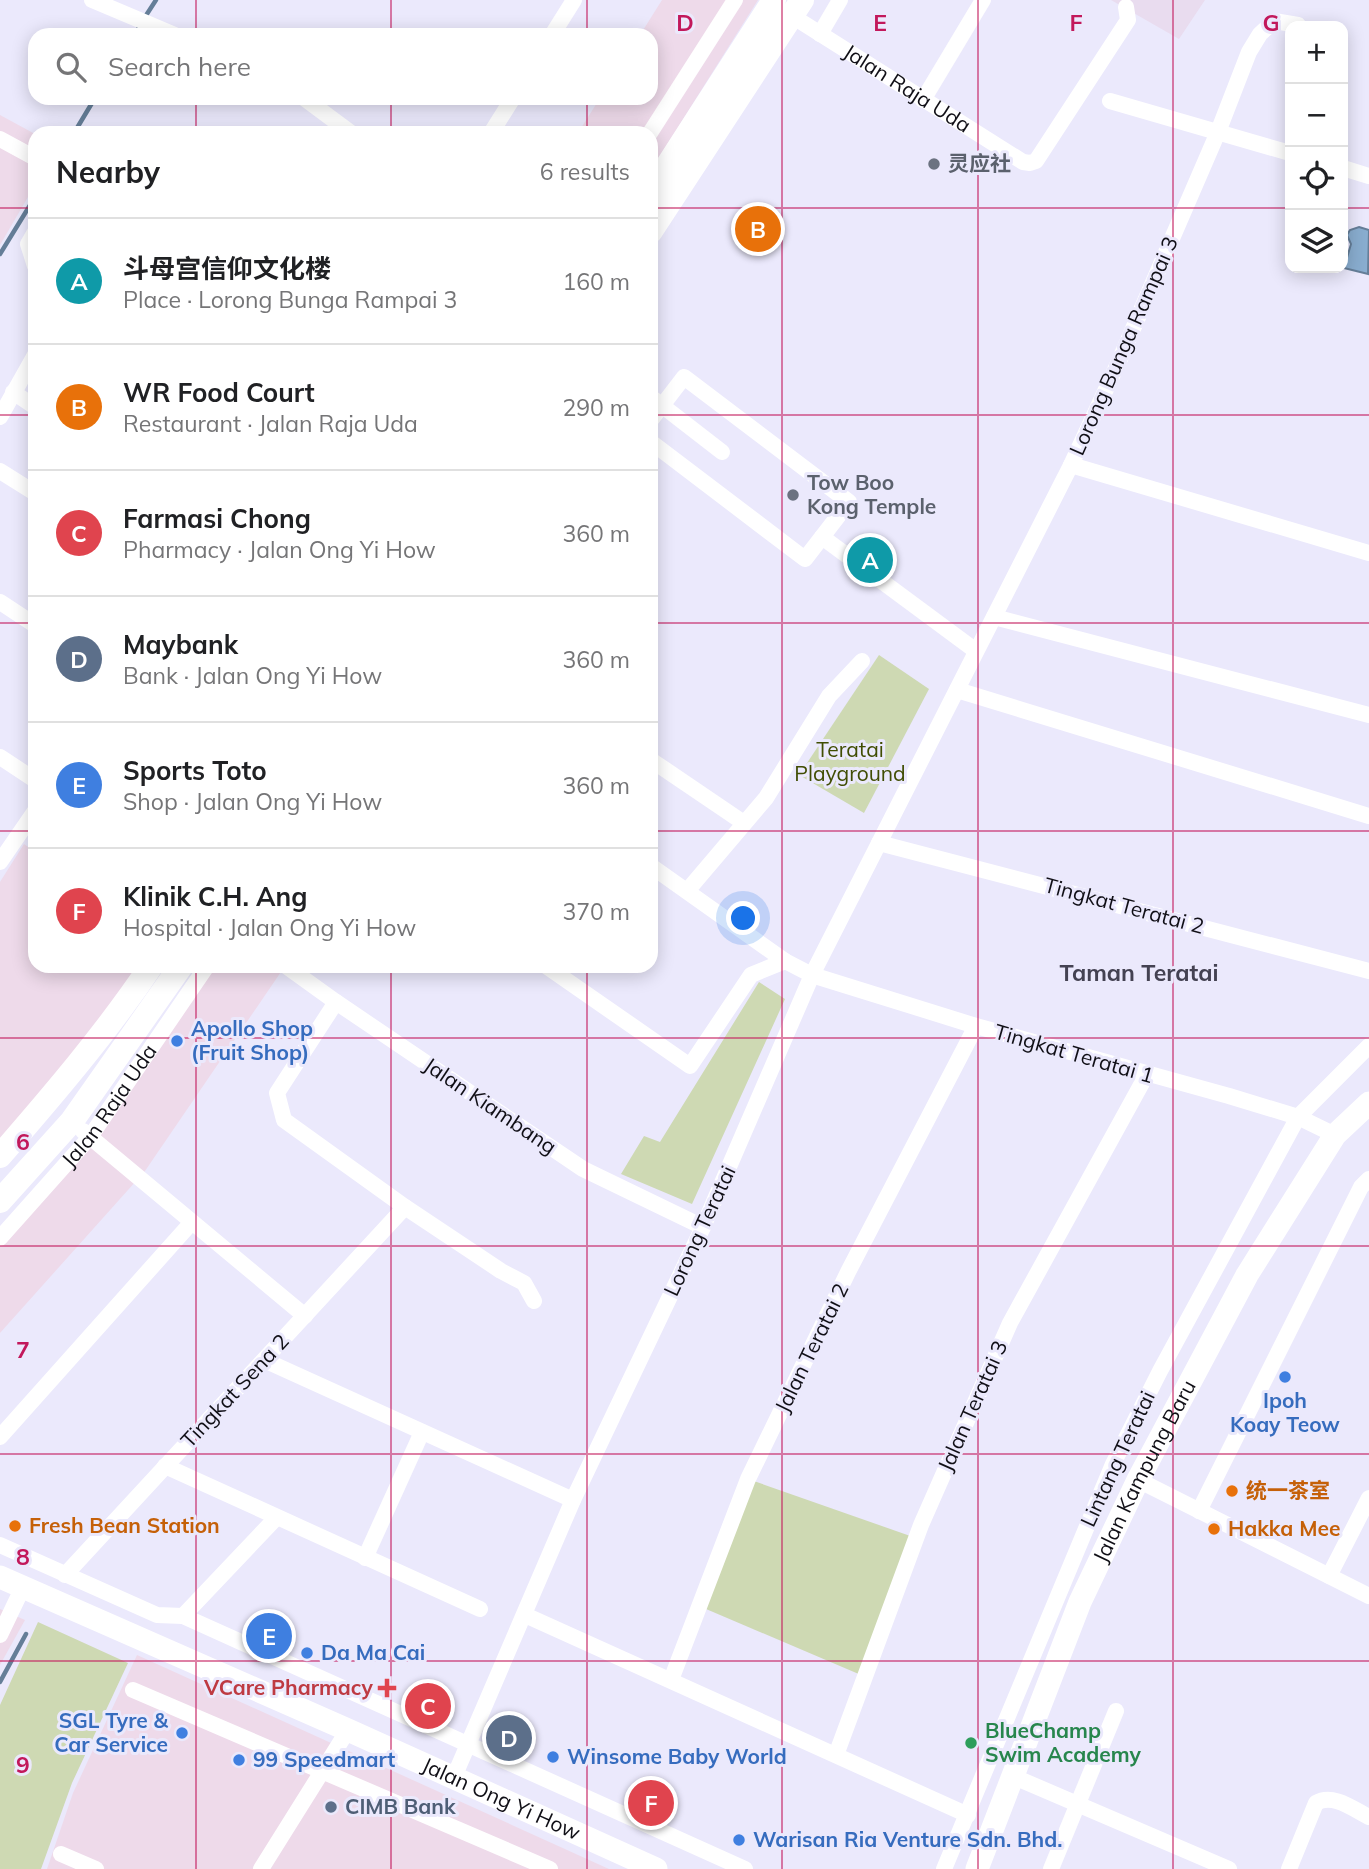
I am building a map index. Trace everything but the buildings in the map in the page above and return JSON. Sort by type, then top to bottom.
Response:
[{"type":"main road","points":[[658,182],[789,5]]},
{"type":"main road","points":[[658,220],[789,5]]},
{"type":"main road","points":[[0,1156],[47,1102],[146,973]]},
{"type":"main road","name":"Jalan Raja Uda","points":[[0,1201],[81,1129],[147,1016],[176,973]]},
{"type":"main road","points":[[126,1002],[147,1016]]},
{"type":"street","points":[[92,0],[158,28]]},
{"type":"street","points":[[556,28],[574,0]]},
{"type":"street","points":[[654,126],[735,0]]},
{"type":"street","points":[[820,34],[840,0]]},
{"type":"street","points":[[923,100],[983,0]]},
{"type":"street","name":"Jalan Raja Uda","points":[[789,5],[820,34],[1023,162],[1030,163],[1035,161],[1128,20],[1126,7]]},
{"type":"street","name":"Lorong Bunga Rampai 3","points":[[957,690],[1071,465],[1121,359],[1218,132],[1249,52],[1274,21],[1285,23]]},
{"type":"street","points":[[1110,101],[1285,152]]},
{"type":"street","points":[[311,105],[331,126]]},
{"type":"street","points":[[495,126],[509,105]]},
{"type":"street","points":[[0,138],[28,154]]},
{"type":"street","points":[[1348,170],[1369,176]]},
{"type":"street","points":[[0,417],[28,367]]},
{"type":"street","points":[[658,399],[684,377],[849,502],[805,559],[658,447]]},
{"type":"street","points":[[13,392],[28,402]]},
{"type":"street","points":[[658,403],[722,452]]},
{"type":"street","points":[[1071,465],[1369,553]]},
{"type":"street","points":[[0,471],[28,489]]},
{"type":"street","points":[[822,537],[976,651]]},
{"type":"street","points":[[0,601],[28,620]]},
{"type":"street","points":[[994,617],[1369,715]]},
{"type":"street","points":[[687,891],[766,798],[829,696],[862,661]]},
{"type":"street","points":[[957,690],[1369,816]]},
{"type":"street","name":"Lorong Teratai","points":[[454,1777],[573,1500],[703,1227],[812,975],[957,690]]},
{"type":"street","points":[[0,757],[28,775]]},
{"type":"street","points":[[658,765],[744,823]]},
{"type":"street","points":[[0,862],[28,821]]},
{"type":"street","name":"Tingkat Teratai 2","points":[[879,843],[1369,971]]},
{"type":"street","name":"Tingkat Teratai 1","points":[[658,871],[785,961],[812,975],[976,1026],[1298,1117],[1335,1135]]},
{"type":"street","points":[[556,973],[690,1066],[751,975],[785,961]]},
{"type":"street","name":"Jalan Raja Uda","points":[[0,1238],[202,973]]},
{"type":"street","name":"Jalan Kiambang","points":[[296,973],[583,1169],[703,1227]]},
{"type":"street","points":[[336,1002],[277,1093],[284,1120],[405,1207],[501,1271],[524,1283],[534,1301]]},
{"type":"street","name":"Jalan Teratai 2","points":[[671,1680],[748,1479],[848,1272],[976,1026]]},
{"type":"street","name":"Lintang Teratai","points":[[968,1815],[1113,1464],[1178,1337],[1298,1117],[1369,1046]]},
{"type":"street","name":"Jalan Teratai 3","points":[[836,1755],[921,1525],[1010,1323],[1147,1074]]},
{"type":"street","name":"Jalan Kampung Baru","points":[[977,1869],[1080,1602],[1138,1480],[1247,1275],[1335,1135],[1369,1103]]},
{"type":"street","points":[[81,1129],[305,1316]]},
{"type":"street","points":[[1199,1511],[1361,1187],[1369,1179]]},
{"type":"street","name":"Tingkat Sena 2","points":[[65,1574],[405,1207]]},
{"type":"street","points":[[0,1437],[192,1222]]},
{"type":"street","points":[[264,1360],[573,1500]]},
{"type":"street","points":[[365,1558],[422,1432]]},
{"type":"street","points":[[165,1466],[480,1609]]},
{"type":"street","points":[[1138,1480],[1369,1596]]},
{"type":"street","points":[[1329,1576],[1369,1498]]},
{"type":"street","points":[[183,1616],[276,1518]]},
{"type":"street","name":"Jalan Ong Yi How","points":[[0,1545],[157,1615],[183,1616],[745,1869]]},
{"type":"street","name":"Jalan Ong Yi How","points":[[0,1577],[656,1869]]},
{"type":"street","points":[[2,1625],[23,1587]]},
{"type":"street","points":[[145,1640],[157,1615]]},
{"type":"street","points":[[525,1615],[968,1815],[944,1869]]},
{"type":"street","points":[[132,1690],[550,1869]]},
{"type":"street","points":[[1051,1869],[1116,1711]]},
{"type":"street","points":[[261,1869],[348,1730]]},
{"type":"street","points":[[1012,1776],[1229,1869]]},
{"type":"street","points":[[1289,1869],[1316,1803],[1331,1799],[1369,1817]]},
{"type":"street","points":[[61,1854],[96,1869]]},
{"type":"shaded area","points":[[662,0],[758,0],[658,159],[658,126],[582,126],[596,105],[658,105],[658,28],[644,28]]},
{"type":"shaded area","points":[[1111,0],[1205,0],[1179,39]]},
{"type":"shaded area","points":[[0,115],[28,130],[28,197],[0,245]]},
{"type":"shaded area","points":[[24,844],[28,847],[28,973],[141,973],[0,1147],[0,882]]},
{"type":"shaded area","points":[[194,973],[280,973],[145,1171],[0,1333],[0,1231],[80,1141]]},
{"type":"shaded area","points":[[0,1609],[25,1620],[0,1665]]},
{"type":"shaded area","points":[[137,1655],[609,1869],[47,1869],[73,1793]]},
{"type":"green space","name":"Teratai Playground","points":[[879,655],[929,689],[864,813],[799,775]]},
{"type":"green space","points":[[759,982],[785,999],[692,1204],[621,1174],[644,1136],[660,1142]]},
{"type":"green space","points":[[748,1479],[916,1538],[861,1675],[699,1606]]},
{"type":"green space","points":[[38,1622],[128,1663],[72,1783],[41,1869],[0,1869],[0,1705]]},
{"type":"water","points":[[1359,227],[1369,230],[1368,274],[1348,269],[1350,230]]},
{"type":"waterway","points":[[145,17],[156,0]]},
{"type":"waterway","points":[[78,126],[91,105]]},
{"type":"waterway","points":[[0,254],[28,208]]},
{"type":"waterway","points":[[0,1682],[26,1634]]},
{"type":"place","name":"灵应社","points":[[934,164]]},
{"type":"place","name":"WR Food Court","points":[[758,229]]},
{"type":"place","name":"Tow Boo Kong Temple","points":[[793,495]]},
{"type":"place","name":"斗母宫信仰文化楼","points":[[870,560]]},
{"type":"place","name":"Apollo Shop (Fruit Shop)","points":[[177,1041]]},
{"type":"place","name":"Ipoh Koay Teow","points":[[1285,1377]]},
{"type":"place","name":"统一茶室","points":[[1232,1491]]},
{"type":"place","name":"Fresh Bean Station","points":[[15,1526]]},
{"type":"place","name":"Hakka Mee","points":[[1214,1529]]},
{"type":"place","name":"Sports Toto","points":[[269,1636]]},
{"type":"place","name":"Da Ma Cai","points":[[307,1653]]},
{"type":"place","name":"VCare Pharmacy","points":[[387,1688]]},
{"type":"place","name":"Farmasi Chong","points":[[428,1706]]},
{"type":"place","name":"SGL Tyre & Car Service","points":[[182,1733]]},
{"type":"place","name":"Maybank","points":[[509,1738]]},
{"type":"place","name":"BlueChamp Swim Academy","points":[[971,1743]]},
{"type":"place","name":"Winsome Baby World","points":[[553,1757]]},
{"type":"place","name":"99 Speedmart","points":[[239,1760]]},
{"type":"place","name":"Klinik C.H. Ang","points":[[651,1803]]},
{"type":"place","name":"CIMB Bank","points":[[331,1807]]},
{"type":"place","name":"Warisan Ria Venture Sdn. Bhd.","points":[[739,1840]]},
{"type":"district","name":"Taman Teratai","points":[[1139,973]]}]
